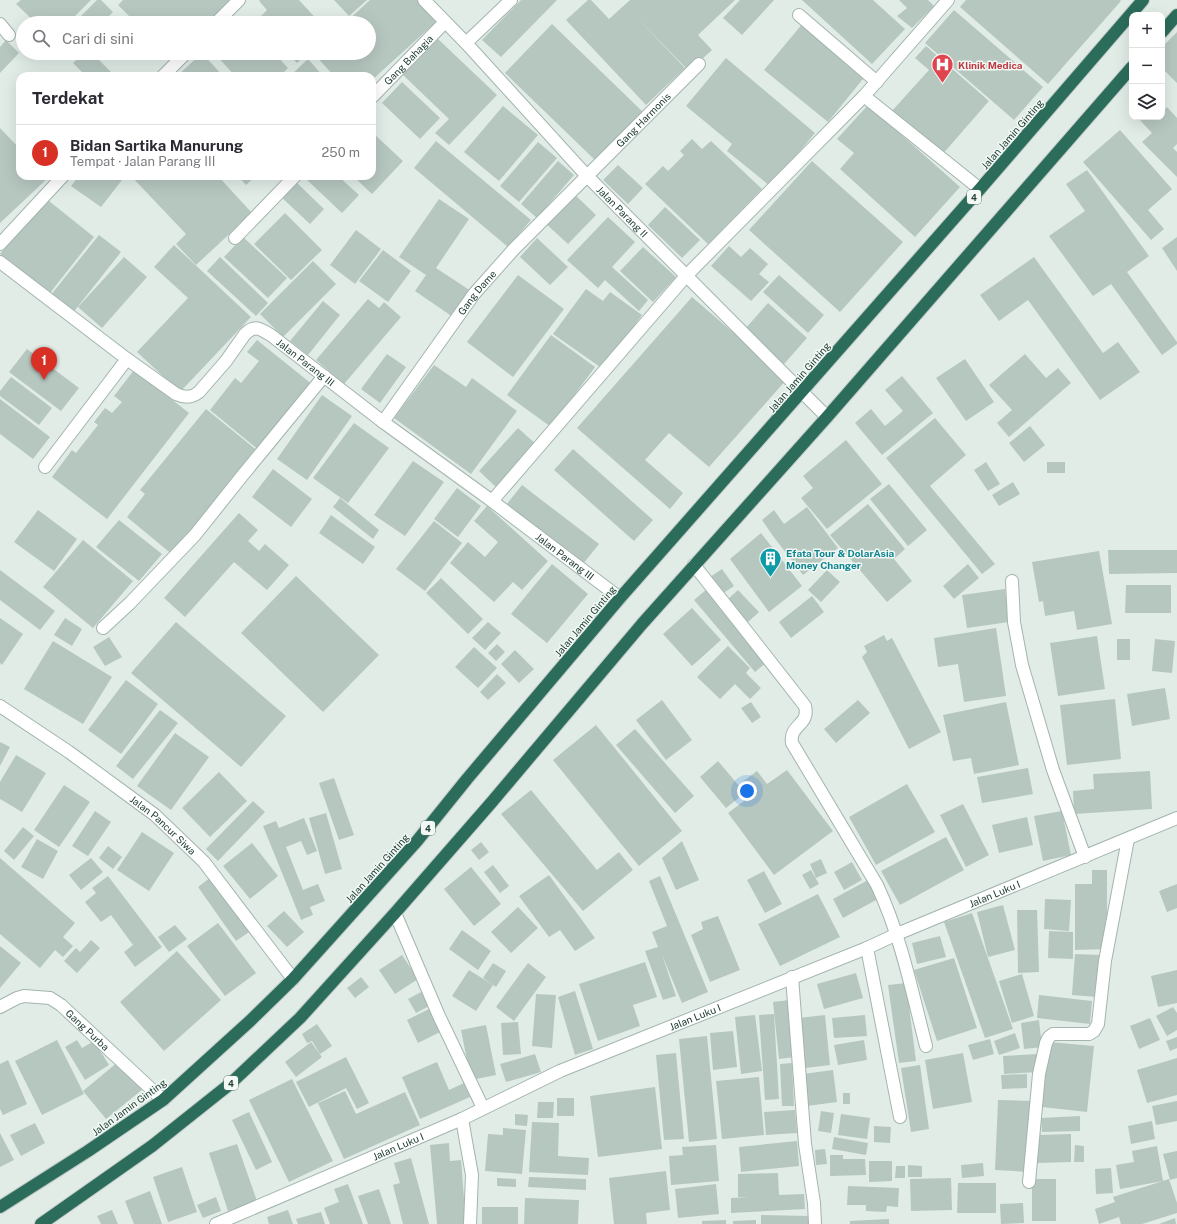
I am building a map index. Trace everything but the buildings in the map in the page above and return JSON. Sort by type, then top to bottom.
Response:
[{"type":"highway","name":"Jalan Jamin Ginting","points":[[0,1206],[88,1151],[163,1100],[250,1022],[293,979],[417,841],[467,779],[620,598],[980,189],[1143,0]]},
{"type":"highway","points":[[1165,29],[1177,15]]},
{"type":"highway","name":"4","points":[[41,1224],[152,1146],[230,1084],[300,1018],[395,912],[694,566],[827,417],[1129,70]]},
{"type":"street","points":[[223,16],[239,0]]},
{"type":"street","name":"Jalan Parang II","points":[[424,0],[466,43],[587,176],[827,417]]},
{"type":"street","points":[[466,43],[511,0]]},
{"type":"street","points":[[492,501],[686,276],[864,96],[941,3]]},
{"type":"street","points":[[799,15],[877,82]]},
{"type":"street","name":"Gang Bahagia","points":[[376,93],[445,22]]},
{"type":"street","points":[[0,24],[9,35]]},
{"type":"street","points":[[167,72],[179,60]]},
{"type":"street","name":"Gang Harmonis","points":[[587,176],[698,64]]},
{"type":"street","points":[[864,96],[980,189]]},
{"type":"street","name":"Gang Dame","points":[[383,422],[474,294],[514,249],[587,176]]},
{"type":"street","points":[[0,244],[59,180]]},
{"type":"street","points":[[235,238],[291,180]]},
{"type":"street","name":"Jalan Parang III","points":[[1,265],[176,394],[188,397],[195,395],[203,388],[226,361],[249,330],[260,328],[383,422],[492,501],[620,598]]},
{"type":"street","points":[[45,467],[127,359]]},
{"type":"street","points":[[103,628],[130,603],[195,535],[324,376]]},
{"type":"street","points":[[694,566],[805,706],[806,717],[794,730],[791,736],[792,742],[878,885],[887,905],[897,934],[926,1046]]},
{"type":"street","points":[[1012,581],[1014,622],[1022,665],[1053,770],[1085,857]]},
{"type":"street","name":"Jalan Pancur Siwa","points":[[0,706],[69,752],[156,815],[204,862],[293,979]]},
{"type":"street","name":"Jalan Luku I","points":[[216,1224],[462,1119],[560,1071],[867,948],[897,934],[1177,818]]},
{"type":"street","points":[[1029,1182],[1039,1074],[1046,1043],[1049,1037],[1053,1034],[1089,1034],[1094,1031],[1098,1024],[1105,961],[1128,839]]},
{"type":"street","points":[[395,912],[439,1016],[483,1108]]},
{"type":"street","points":[[867,948],[900,1117]]},
{"type":"street","points":[[792,977],[806,1144],[814,1204],[815,1224]]},
{"type":"street","name":"Gang Purba","points":[[0,1007],[24,996],[50,998],[61,1005],[163,1100]]},
{"type":"street","points":[[462,1119],[472,1175],[470,1224]]},
{"type":"place","name":"Klinik Medica","points":[[943,84]]},
{"type":"place","name":"Bidan Sartika Manurung","points":[[44,380]]},
{"type":"place","name":"Efata Tour & DolarAsia Money Changer","points":[[771,578]]}]
